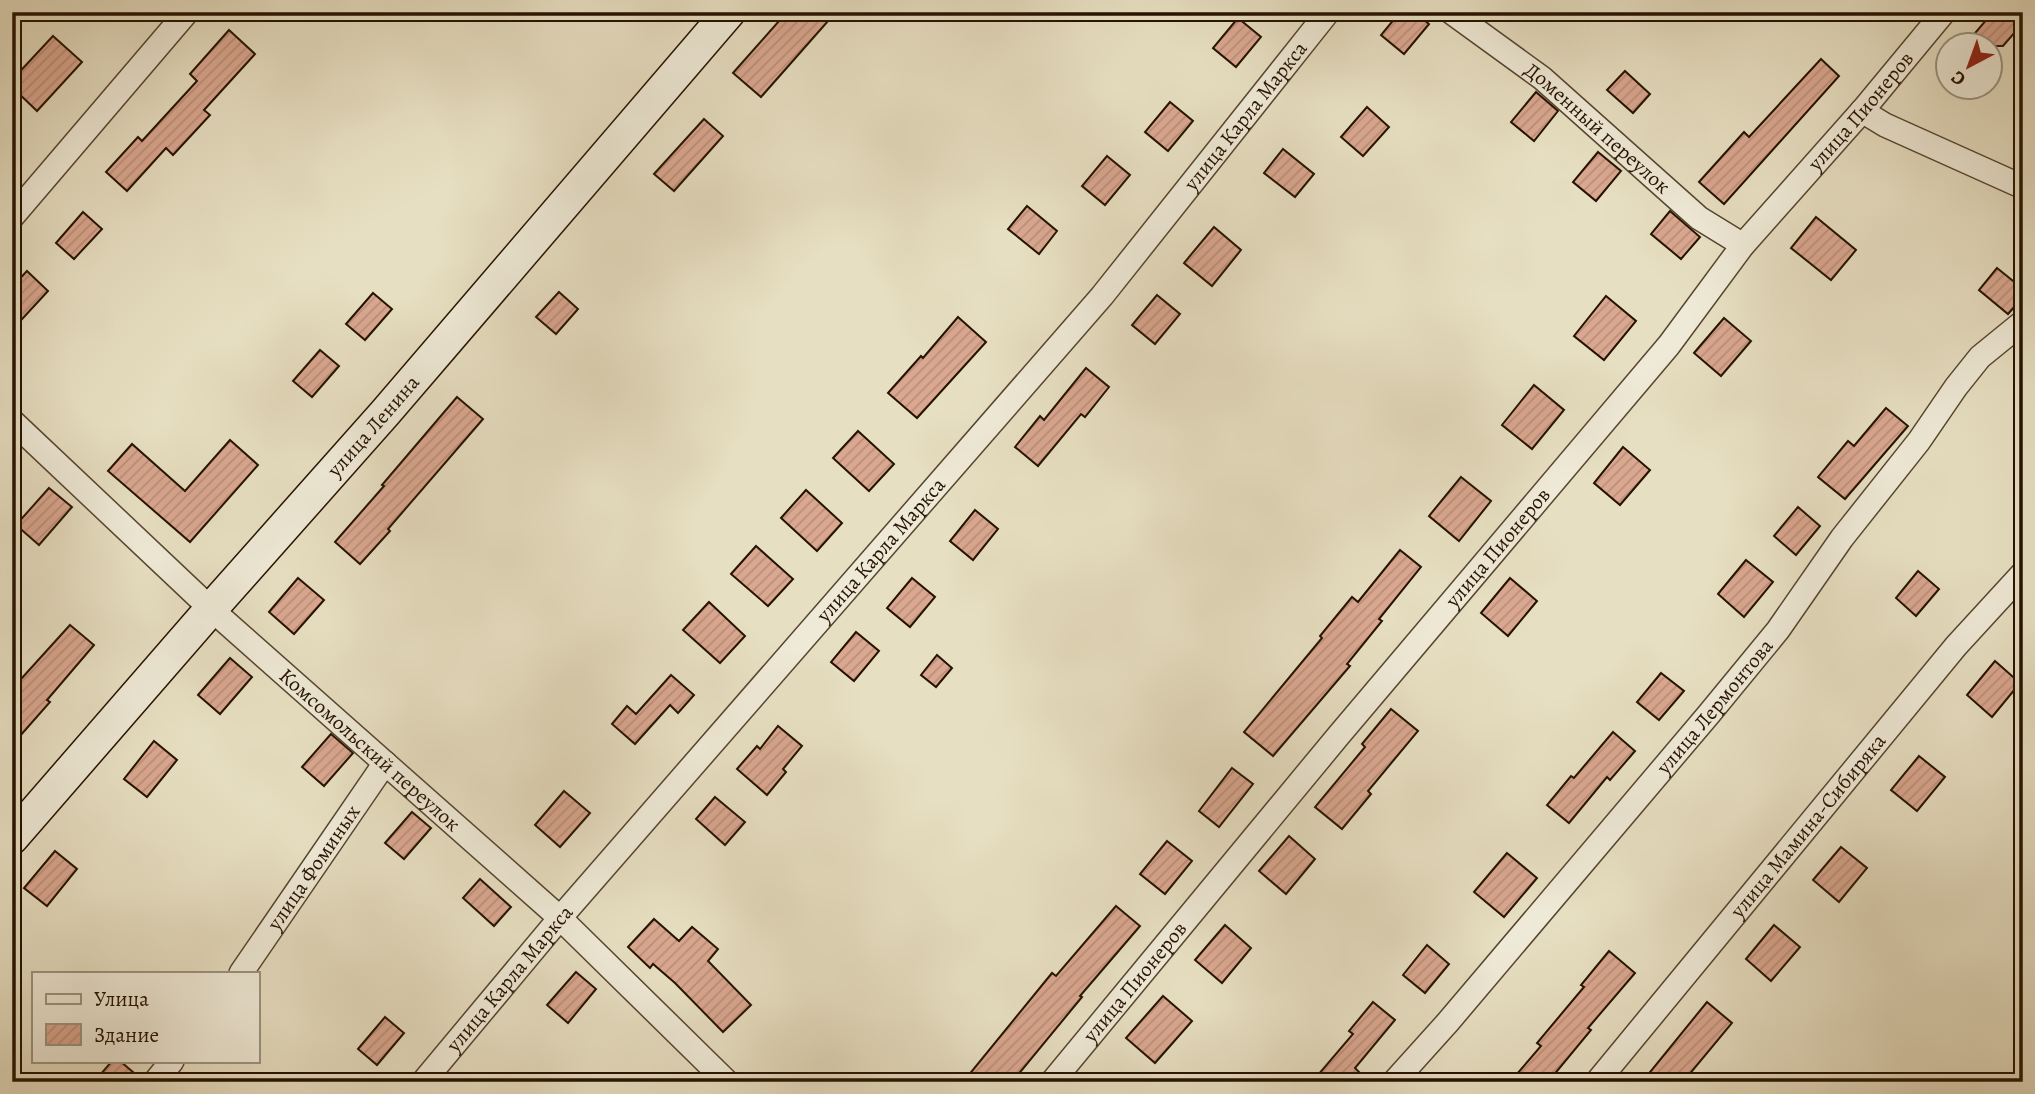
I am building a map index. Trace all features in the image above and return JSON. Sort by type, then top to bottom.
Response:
[{"type":"main road","name":"улица Ленина","points":[[12,838],[385,413],[729,12]]},
{"type":"street","points":[[12,217],[187,12]]},
{"type":"street","name":"улица Карла Маркса","points":[[423,1082],[560,918],[1102,296],[1328,12]]},
{"type":"street","name":"Доменный переулок","points":[[1451,12],[1542,78],[1699,218],[1743,245]]},
{"type":"street","name":"улица Пионеров","points":[[1052,1082],[1339,735],[1669,345],[1743,245],[1862,111],[1944,12]]},
{"type":"street","points":[[1862,111],[1885,125],[2023,187]]},
{"type":"street","name":"улица Лермонтова","points":[[1394,1082],[1457,1012],[1778,630],[1842,538],[1919,441],[1980,357],[2023,322]]},
{"type":"street","name":"Комсомольский переулок","points":[[12,421],[211,609],[560,918],[727,1082]]},
{"type":"street","name":"улица Мамина-Сибиряка","points":[[1597,1082],[1956,646],[2023,573]]},
{"type":"street","name":"улица Фоминых","points":[[242,972],[385,763]]},
{"type":"street","points":[[155,1082],[171,1062]]},
{"type":"building","points":[[787,12],[836,12],[761,97],[733,73]]},
{"type":"building","points":[[1400,12],[1415,12],[1429,24],[1404,54],[1381,35]]},
{"type":"building","points":[[1993,12],[2023,12],[2023,23],[2004,45],[2004,32],[1976,32]]},
{"type":"building","points":[[1238,18],[1261,37],[1236,67],[1213,48]]},
{"type":"building","points":[[229,30],[255,54],[204,110],[210,115],[173,155],[166,148],[127,191],[106,172],[138,137],[142,141],[197,81],[190,74]]},
{"type":"building","points":[[53,36],[82,62],[37,111],[12,87],[12,80]]},
{"type":"building","points":[[1821,59],[1839,76],[1724,204],[1699,182],[1744,132],[1749,137]]},
{"type":"building","points":[[1625,71],[1650,94],[1633,113],[1607,90]]},
{"type":"building","points":[[1536,92],[1558,111],[1534,141],[1511,122]]},
{"type":"building","points":[[1170,102],[1193,121],[1168,151],[1145,132]]},
{"type":"building","points":[[1367,107],[1389,127],[1363,156],[1341,137]]},
{"type":"building","points":[[704,119],[723,136],[674,191],[654,174]]},
{"type":"building","points":[[1283,149],[1314,174],[1295,197],[1264,173]]},
{"type":"building","points":[[1598,152],[1621,171],[1596,201],[1573,182]]},
{"type":"building","points":[[1107,156],[1130,175],[1105,205],[1082,186]]},
{"type":"building","points":[[1027,206],[1057,231],[1039,254],[1008,229]]},
{"type":"building","points":[[1670,211],[1700,237],[1681,259],[1651,234]]},
{"type":"building","points":[[83,212],[102,229],[74,259],[56,243]]},
{"type":"building","points":[[1816,217],[1856,250],[1831,280],[1791,248]]},
{"type":"building","points":[[1214,227],[1241,250],[1212,286],[1184,263]]},
{"type":"building","points":[[1997,268],[2023,289],[2023,297],[2008,314],[1979,290]]},
{"type":"building","points":[[27,271],[48,291],[12,330],[12,287]]},
{"type":"building","points":[[559,292],[578,309],[556,334],[536,317]]},
{"type":"building","points":[[373,293],[392,309],[365,340],[346,324]]},
{"type":"building","points":[[1157,295],[1180,314],[1155,344],[1132,325]]},
{"type":"building","points":[[1606,296],[1636,321],[1604,360],[1574,336]]},
{"type":"building","points":[[958,317],[986,342],[917,418],[888,393]]},
{"type":"building","points":[[1724,318],[1751,341],[1721,376],[1694,353]]},
{"type":"building","points":[[320,350],[339,366],[312,397],[293,381]]},
{"type":"building","points":[[1086,368],[1109,387],[1085,417],[1081,414],[1038,466],[1015,447],[1040,416],[1044,420]]},
{"type":"building","points":[[1534,385],[1564,410],[1532,449],[1502,425]]},
{"type":"building","points":[[457,397],[483,419],[360,564],[335,542]]},
{"type":"building","points":[[1886,408],[1908,426],[1845,499],[1818,477],[1848,441],[1854,446]]},
{"type":"building","points":[[858,431],[894,464],[869,491],[833,458]]},
{"type":"building","points":[[230,440],[258,465],[190,542],[108,471],[132,444],[185,491]]},
{"type":"building","points":[[1623,447],[1650,470],[1620,505],[1594,483]]},
{"type":"building","points":[[1461,477],[1491,501],[1459,541],[1429,516]]},
{"type":"building","points":[[49,488],[72,507],[39,545],[16,525]]},
{"type":"building","points":[[806,490],[842,523],[817,551],[781,518]]},
{"type":"building","points":[[1798,507],[1820,526],[1796,555],[1774,536]]},
{"type":"building","points":[[975,510],[998,529],[973,560],[950,541]]},
{"type":"building","points":[[756,546],[793,579],[768,606],[731,574]]},
{"type":"building","points":[[1400,550],[1421,567],[1379,619],[1382,621],[1347,664],[1350,666],[1273,756],[1244,732],[1322,638],[1320,636],[1352,597],[1358,602]]},
{"type":"building","points":[[1746,560],[1773,582],[1744,617],[1718,594]]},
{"type":"building","points":[[1918,571],[1939,589],[1916,616],[1896,598]]},
{"type":"building","points":[[298,578],[324,600],[294,634],[269,612]]},
{"type":"building","points":[[912,578],[935,597],[910,627],[887,608]]},
{"type":"building","points":[[1510,578],[1537,601],[1508,636],[1481,613]]},
{"type":"building","points":[[709,602],[745,636],[720,663],[683,630]]},
{"type":"building","points":[[70,625],[94,645],[47,700],[50,702],[12,745],[12,689]]},
{"type":"building","points":[[856,632],[879,651],[854,681],[831,662]]},
{"type":"building","points":[[937,655],[952,668],[936,687],[921,675]]},
{"type":"building","points":[[230,658],[252,677],[220,714],[198,695]]},
{"type":"building","points":[[1995,661],[2020,683],[1992,717],[1967,695]]},
{"type":"building","points":[[1661,673],[1684,691],[1659,720],[1637,702]]},
{"type":"building","points":[[671,675],[694,695],[678,713],[670,705],[635,744],[612,724],[627,706],[636,714]]},
{"type":"building","points":[[1391,709],[1418,731],[1368,791],[1371,794],[1342,829],[1315,807],[1365,747],[1362,744]]},
{"type":"building","points":[[778,726],[802,746],[767,795],[737,769],[757,746],[760,749]]},
{"type":"building","points":[[1613,732],[1635,751],[1610,780],[1607,777],[1569,823],[1547,805]]},
{"type":"building","points":[[331,734],[353,753],[324,786],[302,767]]},
{"type":"building","points":[[154,741],[177,760],[147,797],[124,779]]},
{"type":"building","points":[[1919,756],[1945,777],[1917,811],[1891,790]]},
{"type":"building","points":[[1232,768],[1253,784],[1219,827],[1199,811]]},
{"type":"building","points":[[564,791],[590,813],[560,847],[535,825]]},
{"type":"building","points":[[715,797],[745,822],[725,845],[696,819]]},
{"type":"building","points":[[412,812],[431,828],[404,859],[385,843]]},
{"type":"building","points":[[1289,836],[1315,859],[1286,894],[1259,871]]},
{"type":"building","points":[[1167,841],[1192,861],[1165,894],[1140,874]]},
{"type":"building","points":[[1841,847],[1867,868],[1839,902],[1813,880]]},
{"type":"building","points":[[55,851],[77,869],[47,906],[24,888]]},
{"type":"building","points":[[1507,853],[1537,878],[1504,917],[1474,892]]},
{"type":"building","points":[[480,879],[511,907],[494,926],[463,898]]},
{"type":"building","points":[[1116,906],[1140,926],[1012,1082],[963,1082],[1052,973],[1056,976]]},
{"type":"building","points":[[654,919],[679,941],[692,927],[718,949],[708,961],[751,1005],[723,1032],[675,983],[653,964],[650,968],[628,947]]},
{"type":"building","points":[[1225,925],[1251,948],[1222,983],[1195,960]]},
{"type":"building","points":[[1774,925],[1800,947],[1771,981],[1746,959]]},
{"type":"building","points":[[1427,945],[1449,964],[1425,993],[1403,975]]},
{"type":"building","points":[[1609,951],[1635,973],[1588,1028],[1591,1030],[1548,1082],[1510,1082],[1541,1046],[1537,1043],[1584,987],[1581,985]]},
{"type":"building","points":[[576,972],[596,989],[568,1023],[547,1005]]},
{"type":"building","points":[[1163,996],[1192,1021],[1155,1063],[1126,1038]]},
{"type":"building","points":[[1373,1002],[1395,1020],[1355,1068],[1359,1072],[1350,1082],[1312,1082],[1353,1034],[1349,1031]]},
{"type":"building","points":[[1707,1002],[1732,1023],[1683,1082],[1642,1082]]},
{"type":"building","points":[[385,1017],[404,1033],[377,1065],[358,1049]]},
{"type":"building","points":[[111,1062],[121,1062],[141,1079],[141,1082],[94,1082]]}]
